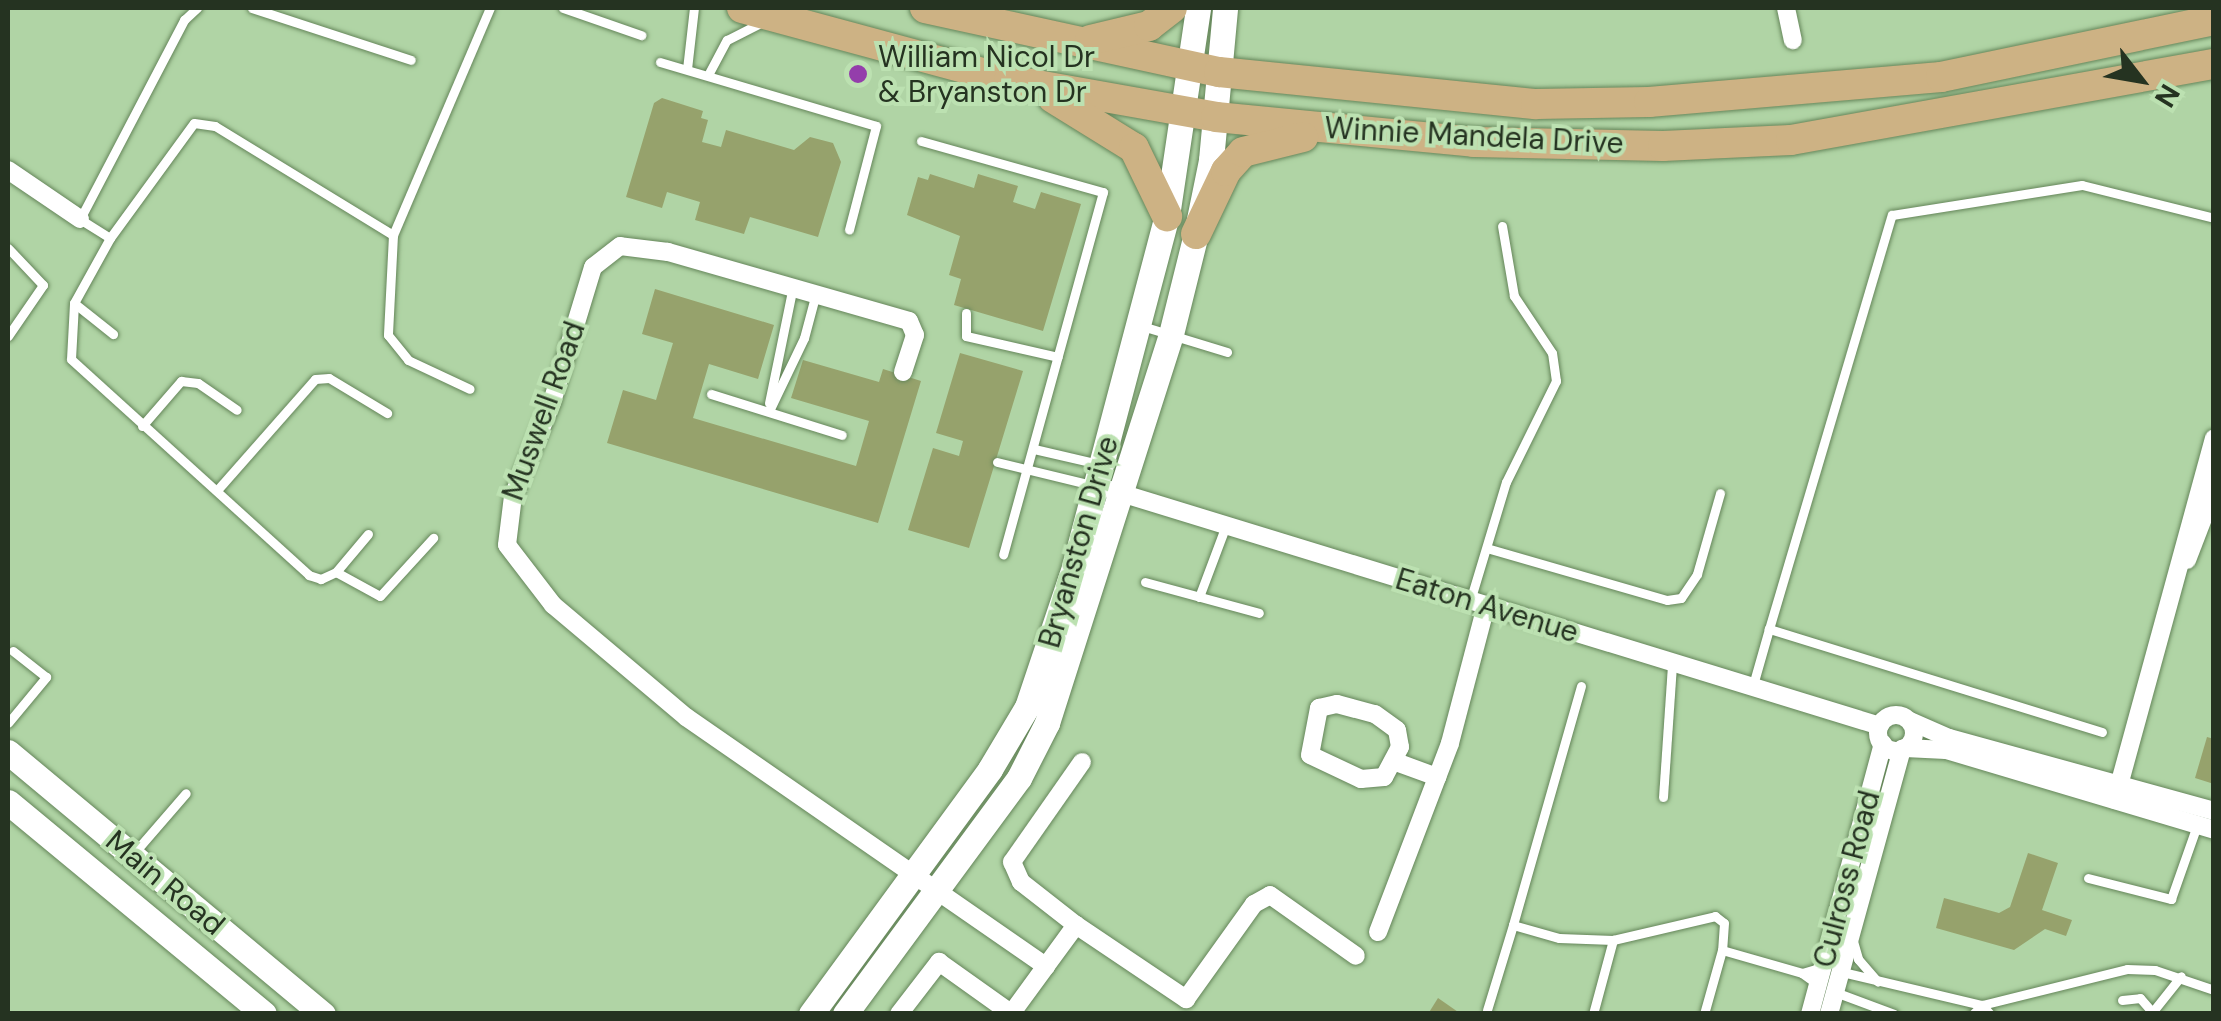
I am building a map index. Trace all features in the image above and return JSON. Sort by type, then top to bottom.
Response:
[{"type":"main road","name":"Winnie Mandela Drive","points":[[742,8],[1009,80],[1201,114],[1351,132],[1531,144],[1791,140],[2214,64]]},
{"type":"main road","name":"Winnie Mandela Drive","points":[[925,8],[1072,43],[1206,69],[1426,96],[1649,102],[1942,77],[2188,19],[2214,20]]},
{"type":"main road","points":[[1072,43],[1148,26],[1172,8]]},
{"type":"main road","name":"Bryanston Drive","points":[[1198,8],[1206,69]]},
{"type":"main road","name":"Bryanston Drive","points":[[846,1014],[1040,740],[1171,334],[1196,234],[1206,69],[1224,8]]},
{"type":"main road","points":[[2182,71],[2214,82]]},
{"type":"main road","points":[[1009,80],[1123,137],[1145,166],[1167,216]]},
{"type":"main road","name":"Bryanston Drive","points":[[811,1014],[914,876],[1027,708],[1098,475],[1167,216],[1201,114]]},
{"type":"main road","points":[[1196,234],[1226,171],[1243,152],[1351,132]]},
{"type":"main road","name":"Main Road","points":[[8,752],[323,1014]]},
{"type":"main road","name":"Main Road","points":[[8,802],[264,1014]]},
{"type":"street","points":[[1786,8],[1794,40]]},
{"type":"street","points":[[8,170],[80,219]]},
{"type":"street","name":"Muswell Road","points":[[903,372],[915,326],[880,308],[644,247],[606,253],[593,268],[552,402],[512,496],[507,544],[526,574],[599,647],[686,717],[1046,966]]},
{"type":"street","points":[[2178,579],[2184,535],[2214,438]]},
{"type":"street","name":"Eaton Avenue","points":[[1098,475],[1122,493],[1753,685],[1881,735],[1904,748]]},
{"type":"street","points":[[2117,791],[2178,579],[2214,490]]},
{"type":"street","points":[[1378,932],[1437,777],[1478,604]]},
{"type":"street","points":[[1337,704],[1385,719],[1399,738],[1396,762],[1375,781],[1321,766],[1308,748],[1319,708],[1337,704]]},
{"type":"street","points":[[1881,735],[1897,715],[1949,738],[2117,791],[2205,828]]},
{"type":"street","name":"Culross Road","points":[[1810,1014],[1852,931],[1904,748],[1914,736],[1910,721]]},
{"type":"street","name":"Culross Road","points":[[1830,1014],[1829,979],[1881,735]]},
{"type":"street","points":[[1904,748],[1946,750],[2214,811]]},
{"type":"street","points":[[1082,762],[1012,862],[1021,882],[1181,1006],[1266,896],[1356,956]]},
{"type":"street","points":[[1396,762],[1437,777]]},
{"type":"street","points":[[899,1014],[939,962],[1010,1013],[1076,924]]},
{"type":"lane","points":[[110,238],[80,219],[184,20],[197,8]]},
{"type":"lane","points":[[252,8],[411,60]]},
{"type":"lane","points":[[470,389],[408,360],[388,335],[393,235],[490,8]]},
{"type":"lane","points":[[563,8],[641,35]]},
{"type":"lane","points":[[688,70],[694,8]]},
{"type":"lane","points":[[708,75],[727,40],[772,19]]},
{"type":"lane","points":[[660,62],[876,126],[849,230]]},
{"type":"lane","points":[[368,534],[336,572],[321,579],[309,575],[220,488],[142,426],[70,360],[74,303],[110,238],[194,123],[215,126],[393,235]]},
{"type":"lane","points":[[921,141],[1103,192],[1003,554]]},
{"type":"lane","points":[[1753,685],[1892,215],[2082,184],[2214,218]]},
{"type":"lane","points":[[1478,604],[1501,494],[1556,381],[1552,352],[1518,307],[1502,226]]},
{"type":"lane","points":[[8,248],[44,285],[8,336]]},
{"type":"lane","points":[[768,410],[793,286]]},
{"type":"lane","points":[[768,410],[804,338],[816,292]]},
{"type":"lane","points":[[74,303],[113,334]]},
{"type":"lane","points":[[966,313],[966,336],[1058,357]]},
{"type":"lane","points":[[1139,325],[1227,352]]},
{"type":"lane","points":[[220,488],[314,379],[329,378],[388,413]]},
{"type":"lane","points":[[142,426],[181,381],[198,382],[237,410]]},
{"type":"lane","points":[[711,394],[842,435]]},
{"type":"lane","points":[[1034,449],[1098,475]]},
{"type":"lane","points":[[998,462],[1028,470],[1098,475]]},
{"type":"lane","points":[[1490,549],[1667,600],[1680,598],[1698,574],[1720,493]]},
{"type":"lane","points":[[1199,597],[1226,526]]},
{"type":"lane","points":[[336,572],[380,596],[432,538]]},
{"type":"lane","points":[[1144,582],[1259,613]]},
{"type":"lane","points":[[1769,630],[2102,732]]},
{"type":"lane","points":[[8,723],[46,677],[13,651]]},
{"type":"lane","points":[[1663,797],[1672,661]]},
{"type":"lane","points":[[1487,1010],[1581,686]]},
{"type":"lane","points":[[132,856],[186,793]]},
{"type":"lane","points":[[2088,878],[2170,898],[2205,828]]},
{"type":"lane","points":[[1513,925],[1560,938],[1613,940],[1715,916],[1724,923],[1722,950],[1704,1014]]},
{"type":"lane","points":[[1852,931],[1858,959],[1880,984]]},
{"type":"lane","points":[[1593,1014],[1613,940]]},
{"type":"lane","points":[[1722,950],[1829,979],[1880,984],[1982,1004],[2127,969],[2181,976],[2214,990]]},
{"type":"lane","points":[[1802,973],[1829,979],[1891,1012]]},
{"type":"lane","points":[[2122,1000],[2140,998],[2154,1012],[2181,976]]},
{"type":"lane","points":[[1973,1014],[1982,1004]]},
{"type":"lane","points":[[1982,1004],[1990,1014]]},
{"type":"lane","points":[[1870,1014],[1891,1012]]},
{"type":"building","points":[[662,98],[703,111],[701,118],[708,120],[702,142],[721,147],[726,130],[794,150],[810,137],[833,143],[841,162],[818,237],[750,217],[744,234],[695,220],[700,202],[667,192],[662,208],[626,197],[654,103]]},
{"type":"building","points":[[930,174],[974,188],[978,174],[1018,186],[1013,202],[1035,209],[1041,192],[1081,204],[1043,331],[954,305],[961,279],[949,275],[960,236],[907,215],[918,177],[928,180]]},
{"type":"building","points":[[655,289],[774,325],[758,379],[709,364],[693,418],[856,466],[869,421],[791,398],[803,360],[879,382],[883,369],[921,381],[878,523],[607,443],[623,390],[656,400],[673,343],[642,334]]},
{"type":"building","points":[[960,353],[1023,371],[969,548],[908,530],[933,448],[959,456],[963,441],[936,433]]},
{"type":"building","points":[[2207,737],[2214,739],[2214,784],[2195,778]]},
{"type":"building","points":[[2028,853],[2058,863],[2042,910],[2072,920],[2066,936],[2045,929],[2014,950],[1936,928],[1944,898],[1999,913],[2010,907]]},
{"type":"building","points":[[1438,998],[1461,1014],[1428,1014]]},
{"type":"place","name":"William Nicol Dr & Bryanston Dr","points":[[858,74]]}]
